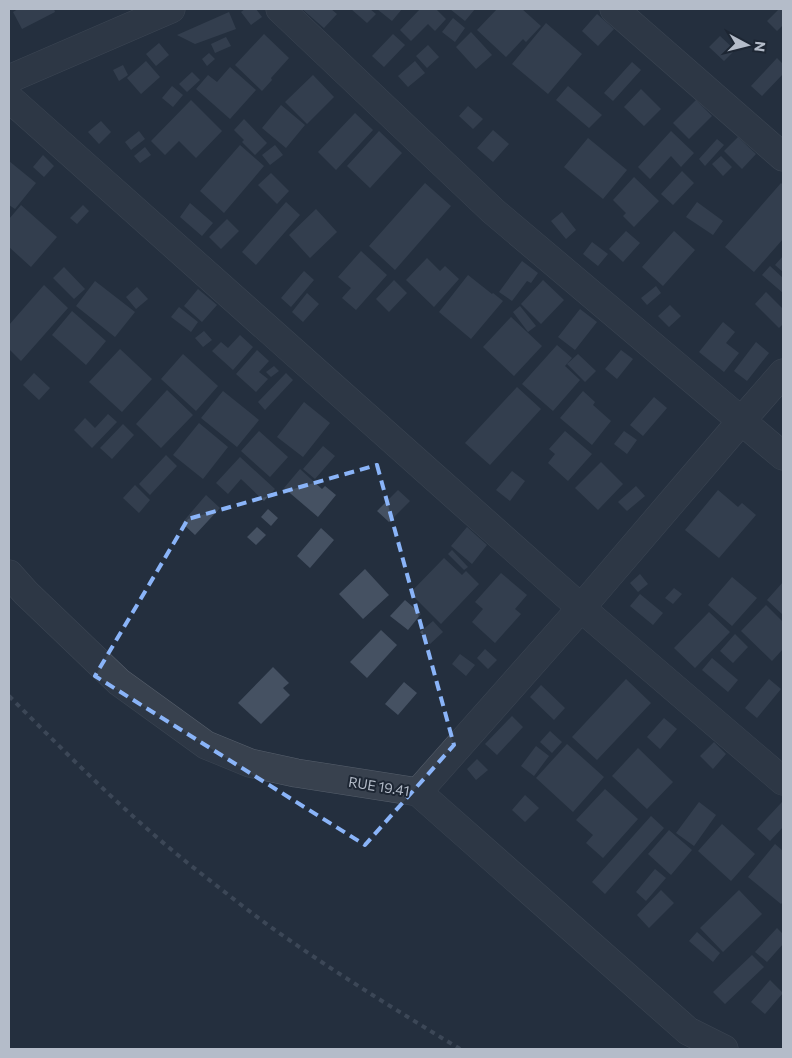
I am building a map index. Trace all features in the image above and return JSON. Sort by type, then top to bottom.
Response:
[{"type":"street","points":[[9,79],[171,9]]},
{"type":"street","points":[[280,9],[493,211],[783,456]]},
{"type":"street","points":[[614,9],[783,157]]},
{"type":"street","points":[[9,98],[581,608],[783,781]]},
{"type":"street","points":[[418,792],[581,608],[783,373]]},
{"type":"street","name":"RUE 19.41","points":[[9,574],[26,594],[119,682],[206,745],[250,764],[418,792],[688,1031],[724,1049]]},
{"type":"highlighted area","points":[[377,465],[454,745],[365,845],[95,676],[188,519]]},
{"type":"building","points":[[18,9],[54,9],[55,12],[22,29],[13,12]]},
{"type":"building","points":[[245,9],[256,9],[262,17],[251,25],[241,12]]},
{"type":"building","points":[[302,9],[331,9],[337,14],[324,28]]},
{"type":"building","points":[[351,9],[370,9],[376,14],[367,23]]},
{"type":"building","points":[[377,9],[402,9],[392,21]]},
{"type":"building","points":[[420,9],[436,9],[446,19],[435,31],[428,24],[411,41],[400,30]]},
{"type":"building","points":[[450,9],[475,9],[465,21]]},
{"type":"building","points":[[497,9],[522,9],[541,26],[526,42],[523,39],[506,57],[477,30]]},
{"type":"building","points":[[779,9],[783,9],[783,25],[777,31],[767,21]]},
{"type":"building","points":[[229,12],[236,29],[195,44],[177,35]]},
{"type":"building","points":[[597,14],[614,29],[598,46],[582,31]]},
{"type":"building","points":[[453,18],[465,28],[455,42],[442,32]]},
{"type":"building","points":[[546,23],[582,54],[548,94],[512,64]]},
{"type":"building","points":[[471,32],[492,55],[476,69],[456,47]]},
{"type":"building","points":[[264,34],[289,58],[262,91],[235,65]]},
{"type":"building","points":[[393,34],[405,45],[384,67],[372,56]]},
{"type":"building","points":[[720,36],[735,50],[724,61],[709,47]]},
{"type":"building","points":[[226,37],[231,46],[215,53],[211,44]]},
{"type":"building","points":[[159,43],[169,55],[156,66],[146,54]]},
{"type":"building","points":[[428,45],[439,57],[427,68],[416,56]]},
{"type":"building","points":[[209,53],[215,59],[207,66],[202,59]]},
{"type":"building","points":[[777,58],[783,64],[783,74],[762,96],[751,86]]},
{"type":"building","points":[[146,61],[160,77],[141,94],[127,78]]},
{"type":"building","points":[[415,61],[425,73],[408,87],[398,76]]},
{"type":"building","points":[[632,62],[641,70],[613,101],[604,93]]},
{"type":"building","points":[[123,65],[128,75],[119,81],[113,70]]},
{"type":"building","points":[[230,67],[256,90],[230,119],[196,89],[208,75],[217,82]]},
{"type":"building","points":[[192,72],[200,80],[187,92],[179,84]]},
{"type":"building","points":[[313,75],[334,97],[307,124],[285,102]]},
{"type":"building","points":[[172,86],[183,95],[173,107],[162,98]]},
{"type":"building","points":[[568,86],[602,115],[589,128],[556,100]]},
{"type":"building","points":[[641,89],[661,109],[644,126],[624,107]]},
{"type":"building","points":[[191,100],[222,131],[196,158],[179,141],[165,155],[151,141]]},
{"type":"building","points":[[696,100],[712,116],[689,139],[673,123]]},
{"type":"building","points":[[281,105],[305,125],[286,148],[262,128]]},
{"type":"building","points":[[468,106],[483,119],[473,129],[459,116]]},
{"type":"building","points":[[355,113],[373,130],[336,170],[318,152]]},
{"type":"building","points":[[244,119],[267,143],[255,155],[242,142],[244,140],[234,130]]},
{"type":"building","points":[[101,121],[111,132],[99,144],[88,132]]},
{"type":"building","points":[[493,130],[509,144],[493,162],[477,148]]},
{"type":"building","points":[[139,131],[145,139],[131,150],[125,142]]},
{"type":"building","points":[[379,131],[402,153],[370,188],[347,166]]},
{"type":"building","points":[[671,131],[694,153],[681,167],[671,156],[650,179],[638,167]]},
{"type":"building","points":[[738,137],[756,154],[742,169],[724,151]]},
{"type":"building","points":[[588,138],[627,170],[603,199],[564,167]]},
{"type":"building","points":[[717,139],[724,145],[705,166],[699,159]]},
{"type":"building","points":[[240,145],[264,166],[224,213],[200,191]]},
{"type":"building","points":[[275,145],[283,155],[270,165],[262,155]]},
{"type":"building","points":[[145,147],[151,155],[140,163],[134,156]]},
{"type":"building","points":[[43,155],[54,166],[44,177],[33,167]]},
{"type":"building","points":[[721,156],[732,167],[723,176],[712,164]]},
{"type":"building","points":[[9,161],[36,183],[15,209],[9,205]]},
{"type":"building","points":[[682,171],[694,183],[673,205],[661,194]]},
{"type":"building","points":[[271,173],[289,191],[277,204],[258,185]]},
{"type":"building","points":[[634,177],[659,201],[634,227],[623,216],[626,213],[613,200]]},
{"type":"building","points":[[425,183],[451,206],[395,270],[369,246]]},
{"type":"building","points":[[781,183],[783,185],[783,239],[754,272],[725,247]]},
{"type":"building","points":[[286,202],[300,215],[256,265],[242,252]]},
{"type":"building","points":[[697,202],[723,221],[713,235],[686,217]]},
{"type":"building","points":[[190,203],[213,223],[202,236],[180,217]]},
{"type":"building","points":[[21,205],[57,237],[31,267],[9,247],[9,219]]},
{"type":"building","points":[[83,205],[89,211],[77,224],[70,218]]},
{"type":"building","points":[[316,209],[337,232],[310,258],[289,235]]},
{"type":"building","points":[[562,212],[576,230],[566,239],[551,221]]},
{"type":"building","points":[[227,219],[239,231],[221,249],[209,237]]},
{"type":"building","points":[[626,231],[640,243],[623,262],[609,249]]},
{"type":"building","points":[[674,231],[695,250],[663,286],[642,267]]},
{"type":"building","points":[[592,242],[608,254],[598,266],[583,254]]},
{"type":"building","points":[[361,251],[387,275],[356,310],[342,298],[351,288],[338,277]]},
{"type":"building","points":[[783,256],[783,272],[775,265]]},
{"type":"building","points":[[427,258],[440,271],[445,266],[459,279],[434,307],[406,280]]},
{"type":"building","points":[[522,261],[538,273],[531,283],[527,281],[512,301],[499,292]]},
{"type":"building","points":[[770,266],[783,278],[783,293],[762,275]]},
{"type":"building","points":[[64,267],[85,289],[74,299],[53,278]]},
{"type":"building","points":[[304,271],[314,280],[291,307],[281,298]]},
{"type":"building","points":[[468,275],[503,301],[471,339],[439,312]]},
{"type":"building","points":[[394,280],[407,293],[389,312],[376,299]]},
{"type":"building","points":[[543,280],[564,300],[541,324],[521,304]]},
{"type":"building","points":[[95,281],[135,312],[115,337],[76,306]]},
{"type":"building","points":[[44,285],[68,308],[21,361],[9,349],[9,325]]},
{"type":"building","points":[[656,286],[661,293],[647,305],[641,298]]},
{"type":"building","points":[[137,287],[148,299],[136,309],[126,297]]},
{"type":"building","points":[[198,289],[217,305],[202,322],[184,306]]},
{"type":"building","points":[[766,292],[783,309],[783,324],[779,328],[755,304]]},
{"type":"building","points":[[307,293],[319,304],[303,322],[292,312]]},
{"type":"building","points":[[670,305],[681,316],[669,327],[658,316]]},
{"type":"building","points":[[520,306],[536,326],[528,332],[513,312]]},
{"type":"building","points":[[179,307],[198,322],[191,332],[171,317]]},
{"type":"building","points":[[580,309],[597,322],[575,350],[558,337]]},
{"type":"building","points":[[72,311],[106,341],[86,365],[52,335]]},
{"type":"building","points":[[511,317],[542,346],[514,376],[483,347]]},
{"type":"building","points":[[723,322],[735,332],[726,343],[739,353],[724,372],[699,352]]},
{"type":"building","points":[[204,331],[212,340],[203,347],[195,338]]},
{"type":"building","points":[[240,335],[253,347],[233,370],[212,351],[221,342],[228,348]]},
{"type":"building","points":[[756,342],[769,353],[747,381],[734,371]]},
{"type":"building","points":[[557,345],[572,358],[565,366],[580,380],[553,411],[522,384]]},
{"type":"building","points":[[120,349],[152,379],[122,412],[89,382]]},
{"type":"building","points":[[257,350],[269,361],[259,372],[268,379],[256,392],[236,374]]},
{"type":"building","points":[[621,350],[633,359],[617,379],[605,369]]},
{"type":"building","points":[[183,354],[218,386],[196,411],[161,379]]},
{"type":"building","points":[[578,354],[596,371],[585,382],[567,364]]},
{"type":"building","points":[[274,366],[279,371],[271,377],[266,372]]},
{"type":"building","points":[[34,373],[50,388],[39,400],[23,385]]},
{"type":"building","points":[[286,373],[293,380],[265,410],[258,402]]},
{"type":"building","points":[[517,387],[541,409],[490,465],[465,443]]},
{"type":"building","points":[[167,390],[193,415],[161,448],[136,424]]},
{"type":"building","points":[[223,391],[259,420],[237,447],[201,418]]},
{"type":"building","points":[[583,391],[595,402],[593,405],[611,421],[592,445],[560,418]]},
{"type":"building","points":[[654,397],[667,408],[643,436],[630,425]]},
{"type":"building","points":[[304,402],[330,423],[303,457],[277,437]]},
{"type":"building","points":[[108,414],[117,422],[92,448],[74,430],[85,418],[95,428]]},
{"type":"building","points":[[199,423],[228,447],[203,479],[173,455]]},
{"type":"building","points":[[123,424],[134,435],[112,459],[100,448]]},
{"type":"building","points":[[259,431],[288,457],[270,477],[241,451]]},
{"type":"building","points":[[565,431],[592,454],[568,481],[548,463],[555,454],[549,449]]},
{"type":"building","points":[[624,431],[637,440],[627,454],[614,444]]},
{"type":"building","points":[[323,446],[335,456],[315,479],[303,469]]},
{"type":"building","points":[[166,455],[177,466],[150,495],[139,484]]},
{"type":"building","points":[[240,457],[275,489],[264,501],[241,479],[228,494],[216,483]]},
{"type":"building","points":[[601,462],[623,484],[598,510],[575,488]]},
{"type":"building","points":[[300,469],[322,489],[325,486],[336,495],[318,517],[284,488]]},
{"type":"building","points":[[512,471],[525,481],[510,501],[496,490]]},
{"type":"building","points":[[135,485],[150,500],[139,513],[123,498]]},
{"type":"building","points":[[636,486],[645,496],[627,511],[618,502]]},
{"type":"building","points":[[398,490],[410,501],[389,522],[377,511]]},
{"type":"building","points":[[718,490],[738,507],[742,503],[756,515],[719,558],[685,530]]},
{"type":"building","points":[[206,495],[220,508],[195,535],[182,523]]},
{"type":"building","points":[[268,509],[278,518],[271,526],[261,517]]},
{"type":"building","points":[[257,527],[266,535],[256,545],[247,537]]},
{"type":"building","points":[[467,527],[487,545],[472,564],[451,546]]},
{"type":"building","points":[[321,528],[334,540],[310,568],[297,556]]},
{"type":"building","points":[[452,550],[468,567],[464,570],[448,554]]},
{"type":"building","points":[[444,558],[462,575],[466,571],[479,584],[441,624],[410,593]]},
{"type":"building","points":[[365,569],[389,595],[363,619],[339,594]]},
{"type":"building","points":[[501,573],[527,595],[515,609],[521,614],[495,643],[472,622],[483,609],[475,602]]},
{"type":"building","points":[[640,574],[648,584],[638,592],[630,583]]},
{"type":"building","points":[[732,577],[757,598],[732,626],[708,605]]},
{"type":"building","points":[[783,582],[783,615],[767,600]]},
{"type":"building","points":[[674,588],[682,594],[673,604],[665,598]]},
{"type":"building","points":[[640,594],[663,613],[653,625],[630,606]]},
{"type":"building","points":[[405,600],[421,614],[408,630],[390,616]]},
{"type":"building","points":[[766,605],[783,622],[783,649],[772,661],[741,631]]},
{"type":"building","points":[[709,612],[730,632],[695,668],[674,648]]},
{"type":"building","points":[[433,621],[443,632],[430,644],[420,632]]},
{"type":"building","points":[[381,630],[397,645],[367,678],[350,662]]},
{"type":"building","points":[[735,634],[748,647],[733,663],[720,651]]},
{"type":"building","points":[[485,649],[497,660],[488,669],[477,658]]},
{"type":"building","points":[[460,654],[475,665],[466,676],[452,664]]},
{"type":"building","points":[[712,658],[738,680],[728,692],[702,670]]},
{"type":"building","points":[[273,667],[289,683],[283,688],[290,695],[261,724],[238,703]]},
{"type":"building","points":[[626,679],[651,703],[597,760],[572,737]]},
{"type":"building","points":[[769,679],[781,689],[757,718],[745,708]]},
{"type":"building","points":[[404,682],[417,693],[398,715],[385,704]]},
{"type":"building","points":[[541,685],[565,708],[554,720],[530,697]]},
{"type":"building","points":[[512,716],[523,727],[497,755],[485,744]]},
{"type":"building","points":[[664,718],[677,729],[660,749],[647,737]]},
{"type":"building","points":[[550,731],[562,742],[552,753],[540,742]]},
{"type":"building","points":[[714,742],[726,754],[713,769],[700,756]]},
{"type":"building","points":[[567,744],[604,777],[573,812],[536,778]]},
{"type":"building","points":[[536,746],[549,756],[534,776],[521,766]]},
{"type":"building","points":[[638,748],[673,782],[647,809],[612,776]]},
{"type":"building","points":[[477,759],[488,770],[476,780],[467,769]]},
{"type":"building","points":[[605,789],[638,819],[603,858],[586,843],[593,835],[576,820]]},
{"type":"building","points":[[525,795],[539,808],[525,822],[512,810]]},
{"type":"building","points":[[699,802],[716,815],[694,846],[676,833]]},
{"type":"building","points":[[782,802],[783,827],[770,841],[757,829]]},
{"type":"building","points":[[651,816],[664,828],[605,894],[592,882]]},
{"type":"building","points":[[722,824],[755,854],[731,881],[698,851]]},
{"type":"building","points":[[669,830],[692,850],[671,875],[648,854]]},
{"type":"building","points":[[775,844],[783,851],[783,902],[781,904],[748,877]]},
{"type":"building","points":[[655,869],[666,878],[646,901],[636,892]]},
{"type":"building","points":[[661,890],[674,903],[649,928],[637,915]]},
{"type":"building","points":[[739,890],[762,914],[723,952],[700,928]]},
{"type":"building","points":[[777,928],[783,934],[783,944],[767,962],[755,952]]},
{"type":"building","points":[[697,932],[720,953],[713,962],[689,941]]},
{"type":"building","points":[[752,955],[764,967],[725,1004],[713,992]]},
{"type":"building","points":[[770,980],[783,993],[765,1014],[751,1002]]},
{"type":"railway","points":[[9,696],[79,766],[152,833],[233,899],[328,966],[460,1049]]}]
